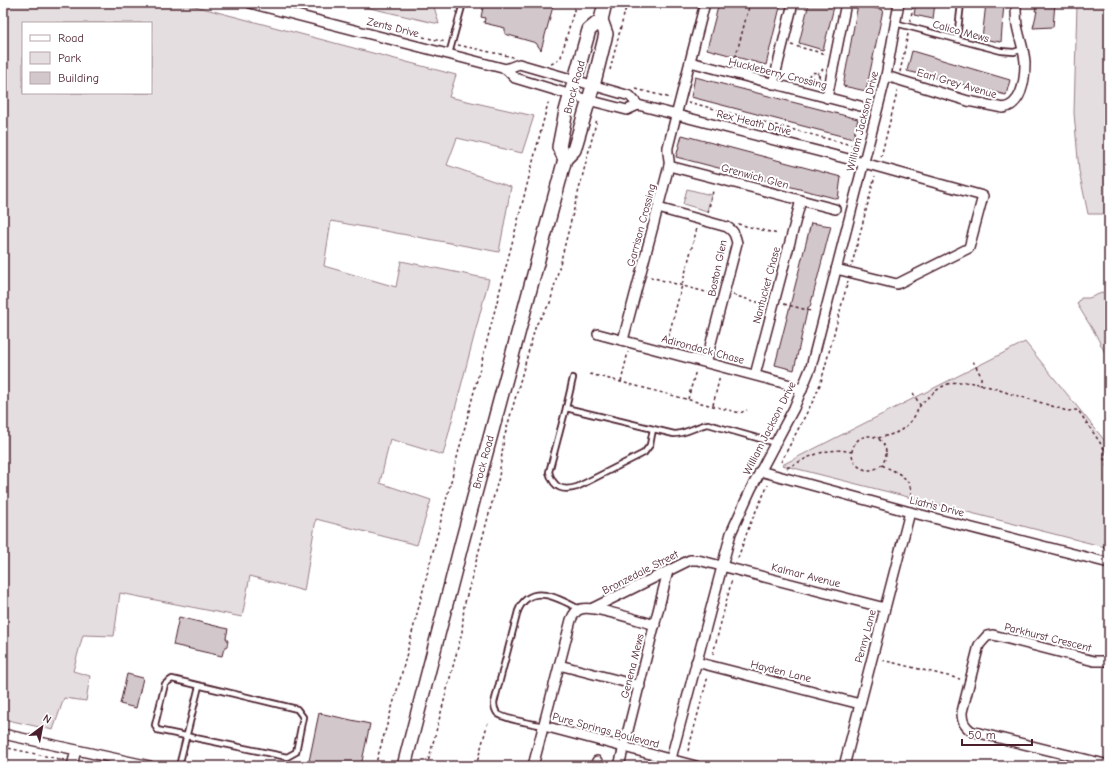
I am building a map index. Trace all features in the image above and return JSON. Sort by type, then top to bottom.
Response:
[{"type":"main road","name":"Brock Road","points":[[565,159],[559,147],[575,80],[589,30],[601,20],[606,3]]},
{"type":"main road","name":"Brock Road","points":[[404,766],[470,512],[565,159],[574,150],[593,86],[606,34],[601,20]]},
{"type":"street","name":"Zents Drive","points":[[250,3],[506,69],[515,78],[588,100]]},
{"type":"street","name":"Garrison Crossing","points":[[623,340],[669,166],[670,161],[667,152],[705,3]]},
{"type":"street","points":[[773,84],[793,3]]},
{"type":"street","points":[[827,98],[846,3]]},
{"type":"street","name":"William Jackson Drive","points":[[670,762],[731,533],[760,471],[794,408],[811,367],[886,76],[898,3]]},
{"type":"street","name":"Earl Grey Avenue","points":[[886,76],[968,101],[1003,108],[1008,107],[1015,102],[1020,95],[1025,63],[1017,24],[1016,3]]},
{"type":"street","name":"Huckleberry Crossing","points":[[690,62],[860,106]]},
{"type":"street","name":"Zents Drive","points":[[506,69],[519,64],[593,86]]},
{"type":"street","name":"Rex Heath Drive","points":[[593,86],[630,96],[638,105],[864,163],[983,196],[969,248],[897,284],[850,272]]},
{"type":"street","name":"Rex Heath Drive","points":[[588,100],[627,110],[638,105]]},
{"type":"street","name":"Grenwich Glen","points":[[669,166],[835,209]]},
{"type":"street","name":"Nantucket Chase","points":[[755,375],[801,200]]},
{"type":"street","name":"Boston Glen","points":[[658,208],[727,227],[735,236],[737,243],[706,362]]},
{"type":"street","points":[[836,269],[850,272]]},
{"type":"street","name":"Adirondack Chase","points":[[598,334],[755,375],[802,390]]},
{"type":"street","name":"Liatris Drive","points":[[760,471],[910,512],[1109,563]]},
{"type":"street","name":"Penny Lane","points":[[844,766],[910,512]]},
{"type":"street","name":"Bronzedale Street","points":[[593,608],[690,560],[698,560],[721,566]]},
{"type":"street","name":"Kalmar Avenue","points":[[721,566],[885,608]]},
{"type":"street","name":"Genena Mews","points":[[620,766],[668,571]]},
{"type":"street","points":[[579,609],[593,608],[655,625]]},
{"type":"street","name":"Pure Springs Boulevard","points":[[579,609],[571,620],[544,726],[624,746],[670,762],[696,766]]},
{"type":"street","name":"Parkhurst Crescent","points":[[1109,661],[1094,661],[994,635],[987,636],[979,645],[962,712],[964,726],[971,731],[1109,765]]},
{"type":"street","name":"Hayden Lane","points":[[696,662],[860,704]]},
{"type":"street","points":[[559,665],[640,686]]},
{"type":"street","points":[[533,766],[544,726]]},
{"type":"street","points":[[3,734],[150,766]]},
{"type":"street","points":[[73,764],[76,750]]},
{"type":"lane","points":[[449,54],[463,3]]},
{"type":"lane","points":[[957,39],[961,3]]},
{"type":"lane","name":"Calico Mews","points":[[895,23],[1001,51],[1014,52],[1023,49]]},
{"type":"lane","points":[[574,378],[549,472],[551,479],[557,486],[566,490],[578,487],[644,453],[650,445],[653,429]]},
{"type":"lane","points":[[566,408],[674,434],[681,434],[699,426],[708,424],[775,443]]},
{"type":"lane","points":[[544,726],[531,724],[501,715],[495,709],[494,703],[518,611],[524,600],[529,597],[540,595],[563,600],[579,609]]},
{"type":"lane","points":[[172,680],[200,686],[297,709],[303,717],[296,752],[287,757],[157,730],[155,725],[165,684],[172,680]]},
{"type":"lane","points":[[179,766],[200,686]]},
{"type":"path","points":[[550,64],[556,62],[561,57],[576,3]]},
{"type":"path","points":[[610,70],[627,3]]},
{"type":"path","points":[[731,73],[750,3]]},
{"type":"path","points":[[781,462],[822,382],[898,89],[900,71],[914,3]]},
{"type":"path","points":[[416,36],[513,57]]},
{"type":"path","points":[[788,44],[830,55]]},
{"type":"path","points":[[814,73],[817,74],[819,78],[818,81],[813,83],[810,82],[808,77],[810,74],[814,73]]},
{"type":"path","points":[[636,89],[855,146]]},
{"type":"path","points":[[375,766],[400,680],[548,104]]},
{"type":"path","points":[[427,766],[462,632],[464,606],[499,477],[504,438],[536,324],[550,303],[597,119]]},
{"type":"path","points":[[707,216],[713,191]]},
{"type":"path","points":[[665,352],[697,225]]},
{"type":"path","points":[[640,274],[717,295]]},
{"type":"path","points":[[728,294],[768,305]]},
{"type":"path","points":[[780,303],[811,311]]},
{"type":"path","points":[[621,382],[629,349]]},
{"type":"path","points":[[973,361],[981,376],[981,385]]},
{"type":"path","points":[[688,399],[696,366]]},
{"type":"path","points":[[713,406],[721,372]]},
{"type":"path","points":[[590,374],[740,413],[746,410]]},
{"type":"path","points":[[878,438],[885,446],[886,456],[882,465],[877,469],[865,470],[855,463],[853,458],[852,452],[857,441],[867,436],[878,438],[897,434],[914,416],[920,405],[932,393],[942,387],[952,383],[981,385],[1067,410],[1078,410],[1105,450],[1104,459],[1109,470]]},
{"type":"path","points":[[913,393],[920,405]]},
{"type":"path","points":[[787,468],[819,452],[836,450],[852,452]]},
{"type":"path","points":[[882,465],[908,479],[911,499]]},
{"type":"path","points":[[738,558],[750,524],[768,485]]},
{"type":"path","points":[[1104,548],[1107,512],[1109,506]]},
{"type":"path","points":[[713,654],[732,579]]},
{"type":"path","points":[[882,660],[960,679]]},
{"type":"path","points":[[688,750],[708,676]]},
{"type":"path","points":[[476,766],[488,722]]},
{"type":"path","points":[[3,747],[60,759],[73,764],[88,766]]},
{"type":"path","points":[[58,766],[60,759]]},
{"type":"path","points":[[477,762],[494,766]]},
{"type":"green space","points":[[3,3],[183,3],[456,75],[449,97],[534,116],[522,153],[457,138],[447,165],[511,187],[499,252],[331,221],[324,266],[396,287],[401,261],[489,279],[443,455],[390,439],[380,483],[431,500],[417,545],[316,519],[304,591],[250,576],[242,617],[120,593],[114,636],[83,635],[73,671],[90,676],[86,701],[64,698],[53,730],[3,719]]},
{"type":"green space","points":[[348,3],[433,3],[439,24]]},
{"type":"green space","points":[[1077,3],[1109,3],[1109,214],[1088,214],[1079,171],[1074,113]]},
{"type":"green space","points":[[687,189],[711,195],[707,211],[683,204]]},
{"type":"green space","points":[[1109,290],[1109,361],[1096,335],[1077,304],[1081,298],[1089,298]]},
{"type":"green space","points":[[1025,342],[1109,446],[1109,548],[782,465]]},
{"type":"building","points":[[484,3],[554,3],[541,50],[536,43],[505,34],[505,28],[484,23],[485,18],[481,17]]},
{"type":"building","points":[[719,3],[781,3],[766,65],[707,49]]},
{"type":"building","points":[[809,3],[835,3],[823,50],[799,43]]},
{"type":"building","points":[[916,3],[935,3],[933,19],[914,15]]},
{"type":"building","points":[[986,3],[1004,3],[1001,42],[982,39]]},
{"type":"building","points":[[1037,3],[1055,3],[1053,27],[1033,28],[1037,11],[1035,11]]},
{"type":"building","points":[[858,4],[883,10],[866,91],[843,86]]},
{"type":"building","points":[[912,51],[1010,80],[1006,95],[907,71]]},
{"type":"building","points":[[695,77],[858,119],[853,139],[691,97]]},
{"type":"building","points":[[682,135],[841,177],[838,199],[676,157]]},
{"type":"building","points":[[811,223],[831,226],[810,307],[808,307],[794,370],[775,365]]},
{"type":"building","points":[[179,617],[228,629],[226,638],[228,641],[227,646],[224,648],[222,656],[173,645]]},
{"type":"building","points":[[127,674],[143,678],[136,708],[120,704]]},
{"type":"building","points":[[319,713],[370,724],[361,766],[308,766]]}]
